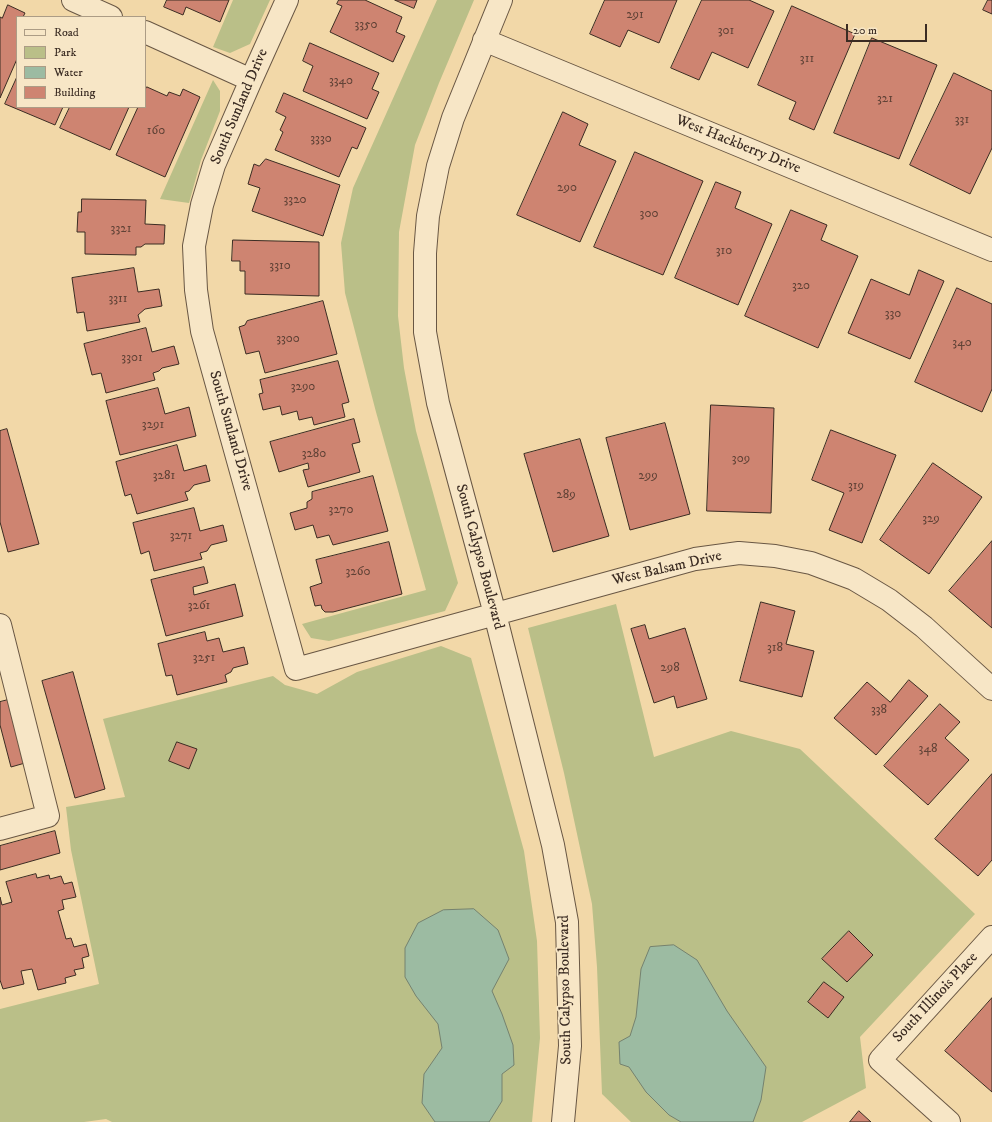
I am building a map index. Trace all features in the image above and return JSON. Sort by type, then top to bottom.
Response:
[{"type":"street","points":[[73,0],[109,16]]},
{"type":"street","name":"South Sunland Drive","points":[[287,0],[214,165],[202,205],[194,246],[196,290],[202,331],[296,669],[495,614]]},
{"type":"street","name":"South Calypso Boulevard","points":[[501,0],[453,118],[438,166],[428,216],[424,296],[426,332],[438,403],[495,614],[553,845],[567,922],[570,1046],[563,1122]]},
{"type":"street","points":[[146,32],[251,80]]},
{"type":"street","name":"West Hackberry Drive","points":[[484,40],[992,250]]},
{"type":"street","name":"West Balsam Drive","points":[[495,614],[695,559],[739,553],[775,556],[811,564],[854,579],[889,600],[924,627],[992,689]]},
{"type":"street","points":[[0,624],[48,816],[0,829]]},
{"type":"street","name":"South Illinois Place","points":[[949,1122],[880,1060],[992,937]]},
{"type":"green space","points":[[233,0],[270,0],[250,44],[230,53],[213,47]]},
{"type":"green space","points":[[437,0],[474,0],[415,145],[399,232],[398,316],[404,368],[416,431],[458,583],[445,611],[329,641],[311,638],[302,624],[426,590],[376,412],[345,293],[341,243],[353,188]]},
{"type":"green space","points":[[213,80],[220,91],[220,111],[201,160],[189,203],[160,199]]},
{"type":"green space","points":[[616,604],[654,757],[731,731],[800,749],[975,914],[860,1037],[866,1088],[802,1122],[631,1122],[602,1094],[597,967],[592,904],[564,773],[528,628]]},
{"type":"green space","points":[[441,646],[471,658],[524,851],[537,941],[540,1038],[532,1122],[112,1122],[106,1119],[84,1122],[0,1122],[0,1009],[99,984],[71,850],[66,807],[125,797],[103,719],[273,676],[285,685],[317,694],[357,672]]},
{"type":"water","points":[[474,909],[498,930],[509,959],[492,991],[513,1045],[514,1065],[502,1074],[502,1101],[489,1122],[435,1122],[422,1103],[424,1074],[442,1048],[438,1024],[416,996],[405,977],[405,948],[418,923],[443,910]]},
{"type":"water","points":[[674,945],[697,960],[727,1011],[766,1067],[761,1100],[753,1122],[681,1122],[669,1115],[646,1092],[629,1067],[620,1064],[619,1042],[630,1036],[636,1017],[641,969],[650,947]]},
{"type":"building","points":[[167,0],[229,0],[220,22],[186,7],[183,15],[164,7]]},
{"type":"building","points":[[339,0],[365,0],[402,17],[396,32],[405,36],[393,62],[330,32],[342,6],[337,4]]},
{"type":"building","points":[[395,0],[417,0],[414,8]]},
{"type":"building","points":[[605,0],[677,0],[659,43],[628,30],[620,47],[590,34]]},
{"type":"building","points":[[702,0],[749,0],[774,11],[748,68],[712,52],[699,80],[671,68]]},
{"type":"building","points":[[988,0],[992,0],[992,14],[983,10]]},
{"type":"building","points":[[8,5],[25,13],[24,16],[16,16],[16,61],[0,98],[0,17],[2,18]]},
{"type":"building","points":[[792,6],[855,34],[814,130],[789,119],[796,102],[758,85]]},
{"type":"building","points":[[872,38],[937,65],[899,159],[834,133]]},
{"type":"building","points":[[310,43],[379,73],[372,89],[379,92],[367,119],[303,91],[313,66],[303,61]]},
{"type":"building","points":[[954,73],[992,91],[992,148],[970,194],[910,165]]},
{"type":"building","points":[[16,79],[16,108],[63,108],[55,125],[5,104]]},
{"type":"building","points":[[147,87],[167,96],[169,92],[180,96],[183,89],[200,97],[165,177],[116,155],[138,108],[146,108]]},
{"type":"building","points":[[284,93],[366,128],[357,149],[352,147],[339,177],[275,150],[283,132],[280,130],[286,117],[276,112]]},
{"type":"building","points":[[70,108],[129,108],[110,150],[60,128]]},
{"type":"building","points":[[563,112],[588,124],[579,145],[616,161],[580,242],[517,215]]},
{"type":"building","points":[[635,152],[703,181],[663,275],[594,247]]},
{"type":"building","points":[[266,159],[340,185],[323,236],[252,211],[260,188],[248,184],[254,164],[259,166]]},
{"type":"building","points":[[716,182],[741,192],[735,208],[772,224],[738,305],[675,278]]},
{"type":"building","points":[[82,199],[146,200],[145,224],[165,225],[164,244],[145,244],[141,247],[136,247],[136,255],[85,254],[85,232],[77,232],[78,212],[81,212]]},
{"type":"building","points":[[791,210],[827,225],[821,240],[858,256],[818,348],[745,316]]},
{"type":"building","points":[[233,240],[319,242],[319,296],[245,294],[245,271],[240,271],[240,261],[232,261]]},
{"type":"building","points":[[134,268],[138,292],[159,289],[162,306],[145,309],[138,315],[140,322],[87,331],[84,312],[77,313],[72,278]]},
{"type":"building","points":[[919,270],[944,281],[910,359],[848,333],[871,279],[909,295]]},
{"type":"building","points":[[957,288],[992,304],[992,389],[982,412],[915,382]]},
{"type":"building","points":[[323,301],[337,354],[265,373],[259,351],[246,354],[239,327],[245,325],[247,321]]},
{"type":"building","points":[[146,328],[152,352],[174,346],[179,364],[162,368],[153,373],[155,380],[106,393],[101,373],[92,375],[84,344]]},
{"type":"building","points":[[338,361],[349,402],[342,404],[345,417],[314,425],[312,417],[299,420],[297,411],[282,415],[280,406],[263,410],[259,394],[263,393],[260,380]]},
{"type":"building","points":[[158,388],[165,414],[189,407],[196,436],[120,455],[106,401]]},
{"type":"building","points":[[711,405],[774,408],[771,513],[707,511]]},
{"type":"building","points":[[354,419],[360,442],[352,444],[360,472],[308,487],[303,470],[309,469],[308,463],[279,472],[270,442]]},
{"type":"building","points":[[665,423],[690,514],[630,530],[606,438]]},
{"type":"building","points":[[7,429],[39,544],[8,552],[0,522],[0,431]]},
{"type":"building","points":[[831,430],[896,455],[862,543],[829,530],[844,493],[812,480]]},
{"type":"building","points":[[580,439],[609,536],[553,552],[524,454]]},
{"type":"building","points":[[177,445],[184,471],[206,465],[210,481],[194,485],[189,491],[185,492],[188,500],[137,514],[131,494],[125,496],[116,462]]},
{"type":"building","points":[[933,463],[982,497],[929,574],[880,540]]},
{"type":"building","points":[[373,476],[388,531],[333,545],[329,535],[317,538],[313,525],[295,530],[290,513],[307,508],[307,502],[312,499],[312,492]]},
{"type":"building","points":[[194,508],[200,531],[223,525],[227,541],[211,545],[207,551],[200,553],[202,559],[154,571],[149,551],[141,554],[133,523]]},
{"type":"building","points":[[992,541],[992,628],[949,591]]},
{"type":"building","points":[[389,542],[402,594],[333,612],[325,612],[321,605],[315,606],[310,587],[322,583],[316,560]]},
{"type":"building","points":[[204,567],[208,583],[193,587],[194,595],[235,584],[243,616],[166,636],[151,580]]},
{"type":"building","points":[[761,602],[795,611],[786,644],[814,651],[802,697],[740,681]]},
{"type":"building","points":[[645,625],[649,639],[685,628],[707,699],[677,708],[674,696],[654,703],[631,629]]},
{"type":"building","points":[[205,632],[207,641],[219,638],[223,652],[244,647],[248,664],[233,668],[231,672],[225,675],[227,682],[177,695],[172,675],[166,676],[158,644]]},
{"type":"building","points":[[73,672],[105,789],[75,798],[42,681]]},
{"type":"building","points":[[909,680],[928,696],[876,755],[834,718],[867,682],[890,702]]},
{"type":"building","points":[[16,698],[32,761],[11,767],[0,725],[0,702]]},
{"type":"building","points":[[940,704],[960,722],[945,738],[969,760],[928,805],[884,766]]},
{"type":"building","points":[[177,742],[197,749],[189,769],[169,761]]},
{"type":"building","points":[[992,774],[992,860],[978,876],[935,839]]},
{"type":"building","points":[[55,831],[60,853],[0,870],[0,846]]},
{"type":"building","points":[[36,874],[37,878],[49,875],[50,879],[61,876],[64,884],[72,882],[76,897],[62,900],[64,909],[58,911],[66,939],[71,938],[74,947],[86,944],[89,956],[82,958],[84,968],[74,970],[76,975],[65,978],[66,983],[38,990],[32,969],[21,971],[24,984],[3,989],[0,980],[0,897],[2,905],[12,902],[6,882]]},
{"type":"building","points":[[849,931],[873,955],[847,982],[822,959]]},
{"type":"building","points":[[824,982],[844,997],[828,1018],[808,1002]]},
{"type":"building","points":[[992,998],[992,1092],[945,1051]]},
{"type":"building","points":[[859,1111],[871,1122],[850,1122]]}]
